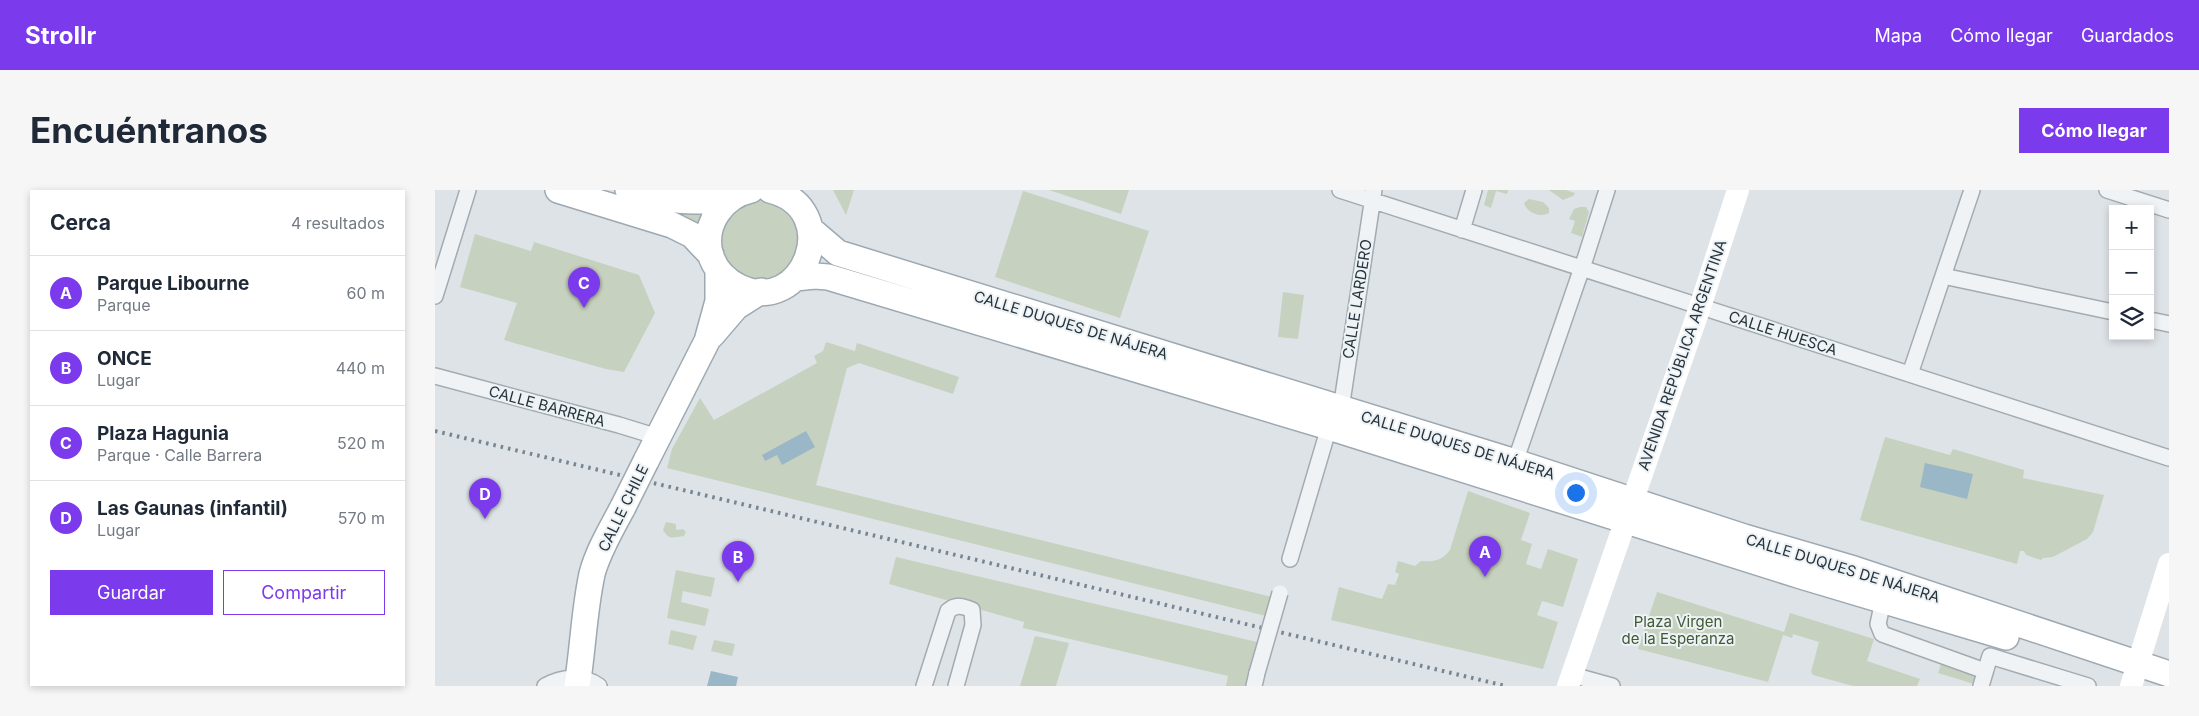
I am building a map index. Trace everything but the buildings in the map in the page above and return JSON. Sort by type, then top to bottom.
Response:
[{"type":"main road","points":[[557,190],[672,225],[692,235],[730,282],[738,286],[761,291],[778,288],[795,278],[804,267],[810,252],[806,211]]},
{"type":"main road","points":[[630,190],[677,202],[704,202],[741,194]]},
{"type":"main road","name":"CALLE DUQUES DE NÁJERA","points":[[770,190],[792,200],[806,211],[837,252],[1335,418],[1628,510],[1883,601],[2148,675]]},
{"type":"main road","name":"AVENIDA REPÚBLICA ARGENTINA","points":[[1576,679],[1625,548],[1628,510],[1700,307],[1738,190]]},
{"type":"main road","name":"CALLE CHILE","points":[[585,684],[581,647],[593,572],[609,533],[707,341],[718,301],[715,263],[709,242],[712,222],[718,211],[741,194]]},
{"type":"main road","name":"CALLE DUQUES DE NÁJERA","points":[[795,278],[828,277],[1335,418],[1515,462],[1628,510],[1744,537],[1854,569],[2148,675]]},
{"type":"main road","name":"CALLE CHILE","points":[[707,341],[736,307],[761,291]]},
{"type":"main road","points":[[2148,675],[2169,564]]},
{"type":"main road","points":[[2148,675],[2169,612]]},
{"type":"street","points":[[435,296],[468,190]]},
{"type":"street","name":"CALLE HUESCA","points":[[1340,190],[1373,195],[1462,230],[2169,458]]},
{"type":"street","points":[[1462,230],[1474,190]]},
{"type":"street","points":[[1515,462],[1582,269],[1607,190]]},
{"type":"street","points":[[1909,374],[1972,190]]},
{"type":"street","points":[[2107,190],[2169,210]]},
{"type":"street","name":"CALLE LARDERO","points":[[1290,559],[1335,418],[1373,195]]},
{"type":"street","points":[[1943,276],[2109,311]]},
{"type":"street","points":[[2154,321],[2169,324]]},
{"type":"street","name":"CALLE BARRERA","points":[[435,376],[658,437]]},
{"type":"street","points":[[1255,680],[1280,592]]},
{"type":"street","name":"CALLE DUQUES DE NÁJERA","points":[[1883,601],[1878,624],[1882,634],[2041,679],[2088,686]]},
{"type":"street","points":[[924,686],[948,611],[955,606],[965,606],[972,610],[973,625],[956,686]]},
{"type":"street","points":[[1981,686],[1987,664]]},
{"type":"street","points":[[545,686],[565,677],[585,684]]},
{"type":"street","points":[[1576,679],[1612,686]]},
{"type":"green space","points":[[833,190],[854,190],[846,215]]},
{"type":"green space","points":[[1049,190],[1129,190],[1121,214]]},
{"type":"green space","points":[[1488,190],[1508,190],[1507,194],[1496,191],[1491,208],[1484,205]]},
{"type":"green space","points":[[1549,190],[1566,190],[1575,193],[1573,196],[1563,200]]},
{"type":"green space","points":[[1023,191],[1149,231],[1120,318],[995,277]]},
{"type":"green space","points":[[754,198],[769,198],[799,220],[797,265],[766,284],[735,276],[718,247],[728,213]]},
{"type":"green space","points":[[1529,199],[1543,202],[1549,208],[1549,213],[1538,215],[1531,212],[1524,203]]},
{"type":"green space","points":[[667,206],[716,208],[703,229],[678,219]]},
{"type":"green space","points":[[1586,207],[1589,212],[1582,237],[1571,233],[1575,221],[1569,219],[1574,209]]},
{"type":"green space","points":[[475,234],[531,251],[534,242],[639,275],[655,313],[624,372],[606,369],[504,340],[517,303],[460,287]]},
{"type":"green space","points":[[1283,292],[1304,295],[1298,339],[1278,337]]},
{"type":"green space","points":[[826,342],[855,351],[857,343],[959,377],[953,394],[859,363],[847,368],[816,485],[1272,597],[1266,616],[667,468],[672,449],[700,398],[714,420],[817,363],[814,356],[823,351]]},
{"type":"green space","points":[[1885,437],[1950,455],[1953,449],[2024,470],[2023,478],[2104,495],[2093,532],[2087,539],[2053,557],[2041,560],[2026,555],[2024,551],[2020,551],[2017,564],[1860,520]]},
{"type":"green space","points":[[1468,491],[1530,513],[1521,540],[1532,544],[1526,564],[1541,569],[1548,549],[1578,559],[1563,607],[1542,601],[1537,615],[1558,622],[1543,669],[1331,620],[1339,587],[1382,599],[1388,584],[1395,585],[1399,574],[1395,572],[1398,561],[1415,566],[1421,561],[1437,560],[1444,557],[1450,550]]},
{"type":"green space","points":[[666,522],[676,524],[676,530],[683,529],[686,532],[684,536],[672,538],[668,536],[663,530]]},
{"type":"green space","points":[[896,557],[1257,642],[1247,686],[1226,686],[1228,676],[1023,628],[1024,622],[889,584]]},
{"type":"green space","points":[[676,570],[715,578],[711,597],[683,591],[681,602],[709,609],[705,626],[667,618]]},
{"type":"green space","name":"Plaza Virgen de la Esperanza","points":[[1657,592],[1784,632],[1790,613],[1874,639],[1867,661],[1920,679],[1917,686],[1853,686],[1813,675],[1811,672],[1819,642],[1793,634],[1792,638],[1783,635],[1768,682],[1638,649]]},
{"type":"green space","points":[[671,630],[697,636],[693,650],[668,644]]},
{"type":"green space","points":[[1035,636],[1069,643],[1056,686],[1020,686]]},
{"type":"green space","points":[[714,640],[735,644],[732,656],[711,651]]},
{"type":"green space","points":[[1942,661],[1977,673],[1974,684],[1938,673]]},
{"type":"water","points":[[806,431],[815,447],[782,465],[777,455],[765,461],[762,455]]},
{"type":"water","points":[[1925,463],[1973,474],[1967,499],[1920,487]]},
{"type":"water","points":[[711,671],[738,677],[736,686],[707,686]]},
{"type":"railway","points":[[435,431],[1506,686]]},
{"type":"place","name":"Plaza Hagunia","points":[[584,308]]},
{"type":"place","name":"Las Gaunas (infantil)","points":[[485,519]]},
{"type":"place","name":"Parque Libourne","points":[[1485,577]]},
{"type":"place","name":"ONCE","points":[[738,582]]}]
